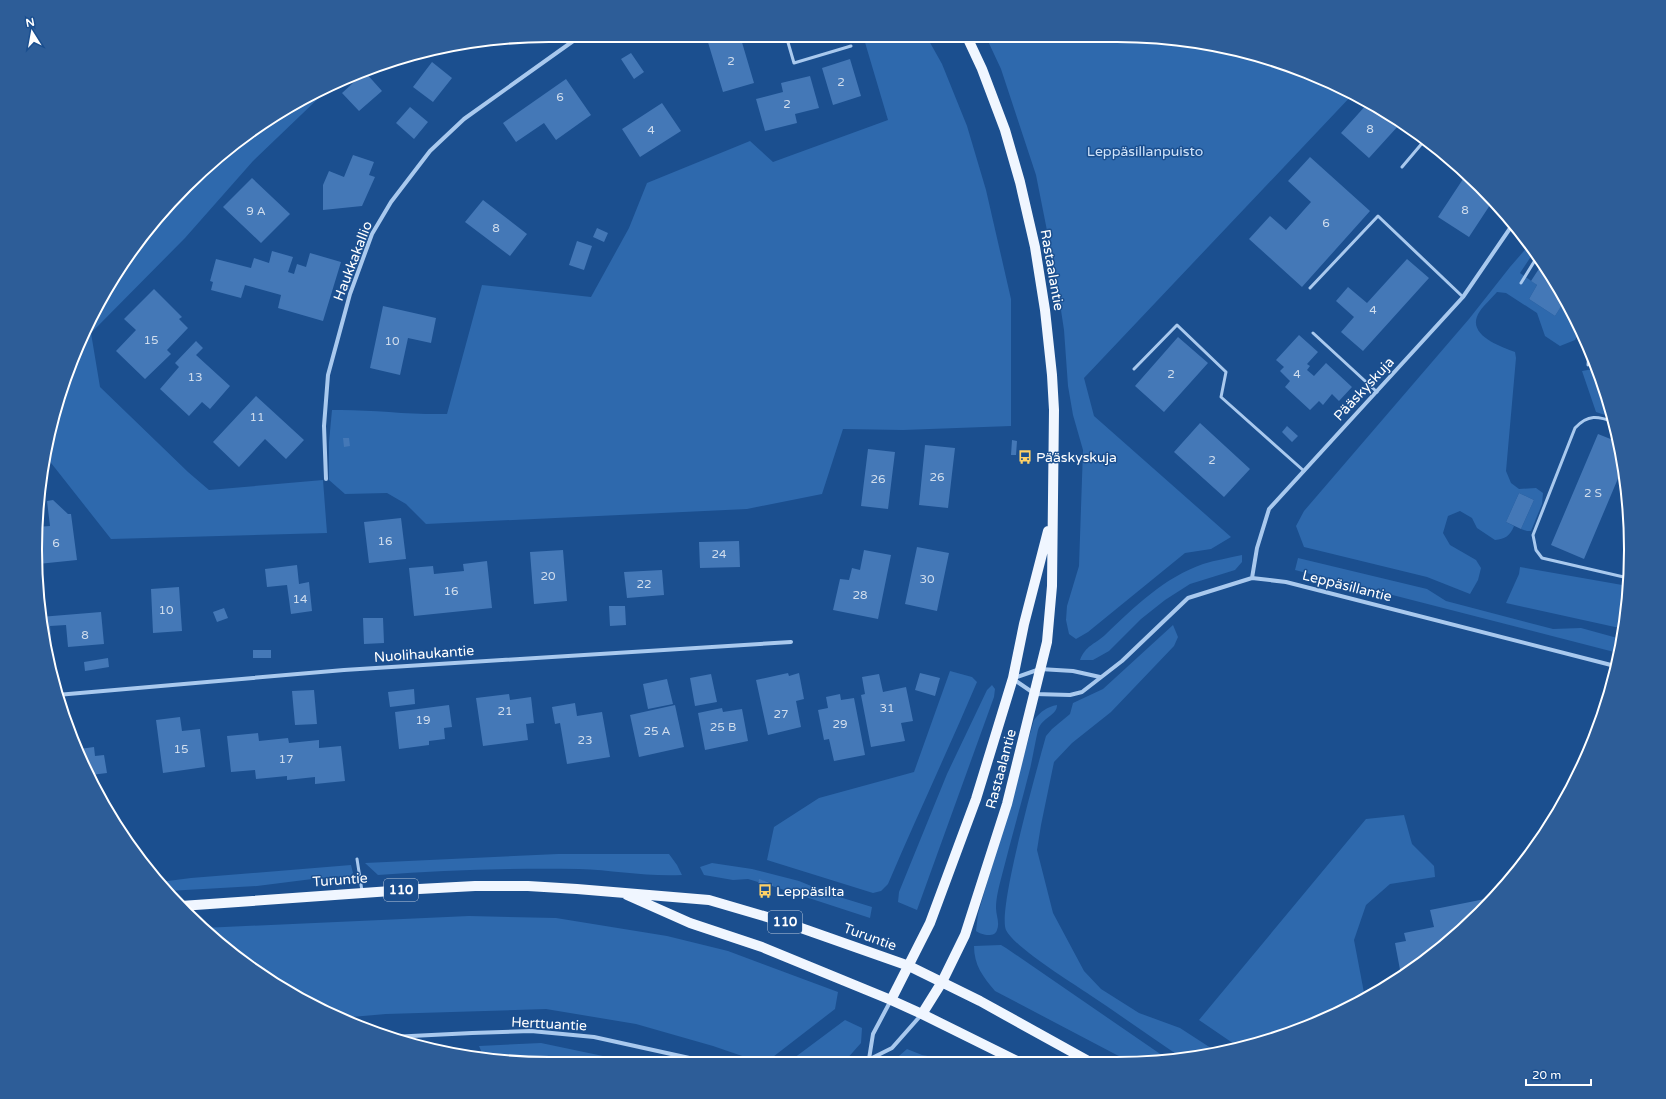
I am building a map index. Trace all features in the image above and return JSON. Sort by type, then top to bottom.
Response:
[{"type":"main road","name":"Rastaalantie","points":[[922,1014],[942,982],[965,935],[1007,804],[1035,694],[1049,627],[1052,586],[1054,441],[1052,375],[1045,310],[1036,255],[1020,182],[1005,130],[982,69],[969,42]]},
{"type":"main road","name":"Rastaalantie","points":[[891,1000],[930,923],[976,799],[1013,678],[1024,624],[1052,516]]},
{"type":"main road","name":"Turuntie","points":[[189,906],[475,886],[528,886],[709,900],[784,922],[909,966],[942,982],[1081,1057]]},
{"type":"main road","name":"Turuntie","points":[[620,892],[690,923],[762,947],[891,1000],[1009,1057]]},
{"type":"street","name":"Haukkakallio","points":[[326,480],[324,426],[328,375],[350,294],[372,234],[391,202],[436,146],[464,119],[572,42]]},
{"type":"street","name":"Pääskyskuja","points":[[1252,578],[1257,548],[1269,509],[1463,297],[1509,229]]},
{"type":"street","name":"Leppäsillantie","points":[[1035,694],[1070,695],[1082,692],[1122,661],[1188,598],[1252,578],[1286,582],[1611,665]]},
{"type":"street","name":"Nuolihaukantie","points":[[63,694],[344,670],[791,642]]},
{"type":"street","points":[[1013,678],[1040,669],[1074,671],[1100,678]]},
{"type":"street","points":[[1013,678],[1035,694]]},
{"type":"street","points":[[869,1057],[873,1034],[891,1000]]},
{"type":"street","points":[[874,1057],[892,1048],[922,1014]]},
{"type":"street","name":"Herttuantie","points":[[406,1036],[531,1031],[594,1037],[685,1057]]},
{"type":"lane","points":[[788,42],[794,63],[851,46]]},
{"type":"lane","points":[[1402,167],[1421,144]]},
{"type":"lane","points":[[1310,288],[1378,216],[1463,297]]},
{"type":"lane","points":[[1521,283],[1534,262]]},
{"type":"lane","points":[[1134,369],[1178,325],[1226,372],[1221,396],[1304,471]]},
{"type":"lane","points":[[1312,333],[1377,392]]},
{"type":"lane","points":[[1607,420],[1600,418],[1583,420],[1575,428],[1533,535],[1536,550],[1542,558],[1623,577]]},
{"type":"lane","points":[[357,859],[362,893]]},
{"type":"green space","points":[[865,42],[930,42],[942,64],[967,126],[986,190],[1011,299],[1011,426],[903,430],[843,429],[822,494],[747,509],[426,524],[406,504],[387,493],[345,494],[329,480],[329,442],[332,410],[447,414],[482,285],[591,297],[629,228],[647,183],[750,141],[773,162],[888,120]]},
{"type":"green space","name":"Leppäsillanpuisto","points":[[988,42],[1150,43],[1183,46],[1248,59],[1311,81],[1349,98],[1084,378],[1094,416],[1231,537],[1211,549],[1185,553],[1088,632],[1076,639],[1069,634],[1066,620],[1067,606],[1079,566],[1083,450],[1073,415],[1068,386],[1064,330],[1055,271],[1036,175],[1001,69]]},
{"type":"green space","points":[[320,97],[253,161],[185,238],[91,333],[100,387],[188,472],[209,490],[323,480],[327,533],[111,539],[50,461],[59,418],[69,386],[94,325],[110,296],[147,241],[168,215],[191,191],[215,168],[241,147],[296,110]]},
{"type":"green space","points":[[1525,250],[1530,257],[1520,273],[1537,285],[1529,299],[1555,316],[1561,306],[1577,336],[1575,340],[1560,346],[1545,336],[1537,313],[1506,293],[1497,292],[1480,311],[1476,319],[1476,326],[1486,338],[1515,352],[1516,358],[1506,471],[1511,483],[1519,489],[1536,488],[1543,493],[1542,504],[1531,531],[1521,529],[1534,500],[1519,493],[1506,522],[1514,526],[1509,535],[1502,539],[1495,540],[1477,528],[1472,518],[1460,511],[1448,516],[1443,533],[1450,545],[1476,560],[1481,568],[1478,580],[1470,594],[1427,577],[1304,547],[1296,526],[1304,511],[1469,319]]},
{"type":"green space","points":[[1591,369],[1606,415],[1596,412],[1582,371]]},
{"type":"green space","points":[[1242,555],[1242,562],[1235,570],[1190,584],[1165,600],[1141,619],[1109,651],[1093,660],[1080,660],[1088,648],[1163,585],[1203,564]]},
{"type":"green space","points":[[1298,558],[1427,589],[1446,601],[1553,629],[1581,628],[1616,638],[1613,652],[1295,570]]},
{"type":"green space","points":[[1520,567],[1623,585],[1618,628],[1506,603],[1519,574]]},
{"type":"green space","points":[[1173,625],[1178,637],[1174,646],[1111,712],[1072,743],[1054,762],[1037,850],[1053,913],[1084,971],[1101,989],[1139,1013],[1180,1028],[1211,1048],[1176,1054],[1032,955],[1020,946],[1006,930],[1005,917],[1007,895],[1027,805],[1046,736],[1070,714],[1073,703],[1103,689]]},
{"type":"green space","points":[[950,671],[972,677],[977,682],[888,884],[881,891],[873,893],[767,860],[774,827],[819,798],[914,772]]},
{"type":"green space","points":[[992,685],[995,689],[994,697],[917,910],[898,902],[899,892],[947,774],[987,690]]},
{"type":"green space","points":[[1057,705],[1055,712],[1043,722],[1038,730],[1030,769],[998,892],[996,908],[998,927],[996,933],[994,934],[981,934],[976,931],[978,914],[1034,720],[1044,710]]},
{"type":"green space","points":[[1404,815],[1412,844],[1434,866],[1435,877],[1390,884],[1366,905],[1354,940],[1364,992],[1341,1005],[1311,1018],[1280,1030],[1233,1043],[1199,1020],[1366,819]]},
{"type":"green space","points":[[558,854],[669,854],[682,875],[656,875],[579,869],[553,869],[478,870],[378,875],[365,863]]},
{"type":"green space","points":[[712,863],[752,869],[799,881],[833,895],[872,907],[870,918],[772,886],[772,883],[760,880],[758,882],[748,879],[733,880],[704,875],[700,867]]},
{"type":"green space","points":[[351,865],[353,873],[347,879],[336,876],[257,886],[174,891],[166,881]]},
{"type":"green space","points":[[469,916],[556,918],[667,936],[728,951],[838,992],[835,1009],[773,1057],[745,1057],[713,1046],[636,1024],[546,1009],[386,1014],[352,1017],[325,1005],[296,989],[241,952],[211,928]]},
{"type":"green space","points":[[1001,945],[1162,1055],[1120,1057],[995,991],[977,965],[974,946]]},
{"type":"green space","points":[[845,1020],[862,1028],[861,1043],[849,1057],[795,1057]]},
{"type":"green space","points":[[541,1043],[608,1057],[516,1056],[482,1053],[479,1046]]},
{"type":"green space","points":[[907,1049],[922,1055],[934,1057],[898,1057]]},
{"type":"building","points":[[708,42],[742,42],[754,83],[723,92]]},
{"type":"building","points":[[631,53],[644,72],[634,79],[621,59]]},
{"type":"building","points":[[850,59],[861,96],[833,105],[822,68]]},
{"type":"building","points":[[432,62],[452,78],[433,102],[413,87]]},
{"type":"building","points":[[368,76],[382,91],[359,111],[342,93],[355,81]]},
{"type":"building","points":[[810,76],[819,108],[795,114],[797,123],[765,131],[756,99],[783,92],[781,83]]},
{"type":"building","points":[[566,79],[591,115],[556,140],[544,123],[516,142],[503,123]]},
{"type":"building","points":[[662,103],[681,131],[640,157],[622,129]]},
{"type":"building","points":[[410,107],[428,122],[414,139],[396,123]]},
{"type":"building","points":[[1364,107],[1397,127],[1369,158],[1341,133]]},
{"type":"building","points":[[353,155],[374,162],[369,175],[375,177],[362,206],[323,210],[323,185],[329,171],[344,177]]},
{"type":"building","points":[[1310,157],[1370,211],[1302,287],[1249,239],[1270,216],[1286,230],[1311,202],[1288,181]]},
{"type":"building","points":[[252,178],[290,214],[261,243],[223,207]]},
{"type":"building","points":[[1463,179],[1489,206],[1469,237],[1438,217]]},
{"type":"building","points":[[483,200],[527,234],[510,256],[465,222]]},
{"type":"building","points":[[597,228],[608,233],[604,242],[593,237]]},
{"type":"building","points":[[577,241],[592,246],[584,270],[569,265]]},
{"type":"building","points":[[272,251],[293,257],[288,272],[294,274],[297,264],[306,267],[310,253],[341,262],[323,321],[278,308],[281,295],[245,285],[241,298],[211,290],[213,282],[210,281],[216,259],[251,268],[254,258],[269,263]]},
{"type":"building","points":[[1407,259],[1429,278],[1363,351],[1341,332],[1354,317],[1336,301],[1348,287],[1367,303]]},
{"type":"building","points":[[1539,269],[1561,306],[1555,316],[1529,299],[1537,285],[1531,281]]},
{"type":"building","points":[[154,289],[182,317],[179,319],[188,328],[167,350],[171,354],[145,379],[116,351],[136,330],[124,319]]},
{"type":"building","points":[[383,306],[436,318],[431,343],[408,338],[400,375],[370,368]]},
{"type":"building","points":[[1299,335],[1318,352],[1307,364],[1310,366],[1307,370],[1314,376],[1326,363],[1352,387],[1339,401],[1332,394],[1323,405],[1319,401],[1310,410],[1285,387],[1290,381],[1280,371],[1284,367],[1276,360]]},
{"type":"building","points":[[1178,337],[1208,363],[1164,412],[1135,386]]},
{"type":"building","points":[[196,341],[203,348],[196,355],[230,386],[210,409],[202,402],[189,416],[160,389],[179,367],[175,363]]},
{"type":"building","points":[[256,396],[304,440],[286,459],[265,439],[239,467],[213,442]]},
{"type":"building","points":[[1200,423],[1250,469],[1224,497],[1174,452]]},
{"type":"building","points":[[1287,426],[1298,436],[1292,442],[1282,432]]},
{"type":"building","points":[[1598,434],[1612,439],[1619,477],[1584,559],[1551,545]]},
{"type":"building","points":[[343,438],[349,438],[350,446],[344,447]]},
{"type":"building","points":[[1012,440],[1017,441],[1016,455],[1011,455]]},
{"type":"building","points":[[925,445],[955,448],[948,508],[919,505]]},
{"type":"building","points":[[868,449],[895,452],[888,509],[861,506]]},
{"type":"building","points":[[1519,493],[1534,500],[1521,529],[1506,522]]},
{"type":"building","points":[[53,500],[68,514],[71,514],[77,560],[42,564],[43,527],[50,526],[47,501]]},
{"type":"building","points":[[401,518],[406,559],[369,563],[364,522]]},
{"type":"building","points":[[739,541],[740,567],[700,568],[699,542]]},
{"type":"building","points":[[917,547],[949,553],[937,611],[905,604]]},
{"type":"building","points":[[563,550],[567,601],[534,604],[530,552]]},
{"type":"building","points":[[864,550],[891,555],[878,619],[833,610],[840,579],[849,580],[852,568],[860,570]]},
{"type":"building","points":[[487,561],[492,608],[414,616],[409,568],[433,566],[434,574],[464,571],[463,564]]},
{"type":"building","points":[[297,565],[299,584],[309,582],[312,611],[291,614],[287,585],[267,587],[265,569]]},
{"type":"building","points":[[662,570],[664,595],[627,598],[624,572]]},
{"type":"building","points":[[179,587],[182,631],[153,633],[151,589]]},
{"type":"building","points":[[609,606],[625,606],[626,625],[610,626]]},
{"type":"building","points":[[224,608],[228,618],[217,622],[213,612]]},
{"type":"building","points":[[101,612],[104,644],[68,647],[66,625],[50,626],[52,647],[46,617]]},
{"type":"building","points":[[363,618],[383,618],[384,643],[364,644]]},
{"type":"building","points":[[253,650],[271,650],[271,658],[253,658]]},
{"type":"building","points":[[108,658],[109,667],[85,671],[84,662]]},
{"type":"building","points":[[788,673],[789,676],[799,673],[804,699],[796,701],[801,727],[768,735],[756,680]]},
{"type":"building","points":[[920,673],[940,678],[935,696],[915,690]]},
{"type":"building","points":[[711,674],[717,702],[695,706],[690,678]]},
{"type":"building","points":[[879,674],[883,692],[906,687],[913,721],[901,723],[905,741],[871,747],[861,695],[865,694],[862,677]]},
{"type":"building","points":[[667,679],[673,704],[648,709],[643,684]]},
{"type":"building","points":[[414,689],[415,704],[390,707],[388,692]]},
{"type":"building","points":[[314,690],[317,724],[295,725],[292,691]]},
{"type":"building","points":[[509,694],[510,700],[531,697],[534,723],[526,724],[528,740],[483,746],[476,698]]},
{"type":"building","points":[[840,694],[841,700],[854,698],[865,755],[834,761],[829,739],[824,740],[818,710],[828,708],[826,697]]},
{"type":"building","points":[[575,703],[577,716],[602,712],[610,757],[567,764],[560,723],[555,724],[552,707]]},
{"type":"building","points":[[449,705],[452,727],[444,728],[445,739],[429,741],[429,745],[399,749],[395,712]]},
{"type":"building","points":[[675,705],[684,747],[639,757],[630,715]]},
{"type":"building","points":[[722,708],[723,712],[742,709],[748,741],[705,750],[698,713]]},
{"type":"building","points":[[180,717],[182,731],[200,729],[205,767],[163,773],[156,720]]},
{"type":"building","points":[[258,733],[259,741],[288,738],[289,743],[319,740],[319,748],[341,746],[345,781],[315,784],[315,777],[287,780],[287,776],[256,779],[255,770],[231,772],[227,736]]},
{"type":"building","points":[[94,747],[95,756],[104,755],[107,773],[94,775],[83,749]]},
{"type":"building","points":[[759,879],[773,884],[771,889],[758,885]]},
{"type":"building","points":[[1483,899],[1451,931],[1400,970],[1395,943],[1406,941],[1404,933],[1434,927],[1430,910]]},
{"type":"place","name":"Pääskyskuja","points":[[1025,457]]},
{"type":"place","name":"Leppäsilta","points":[[765,891]]}]
